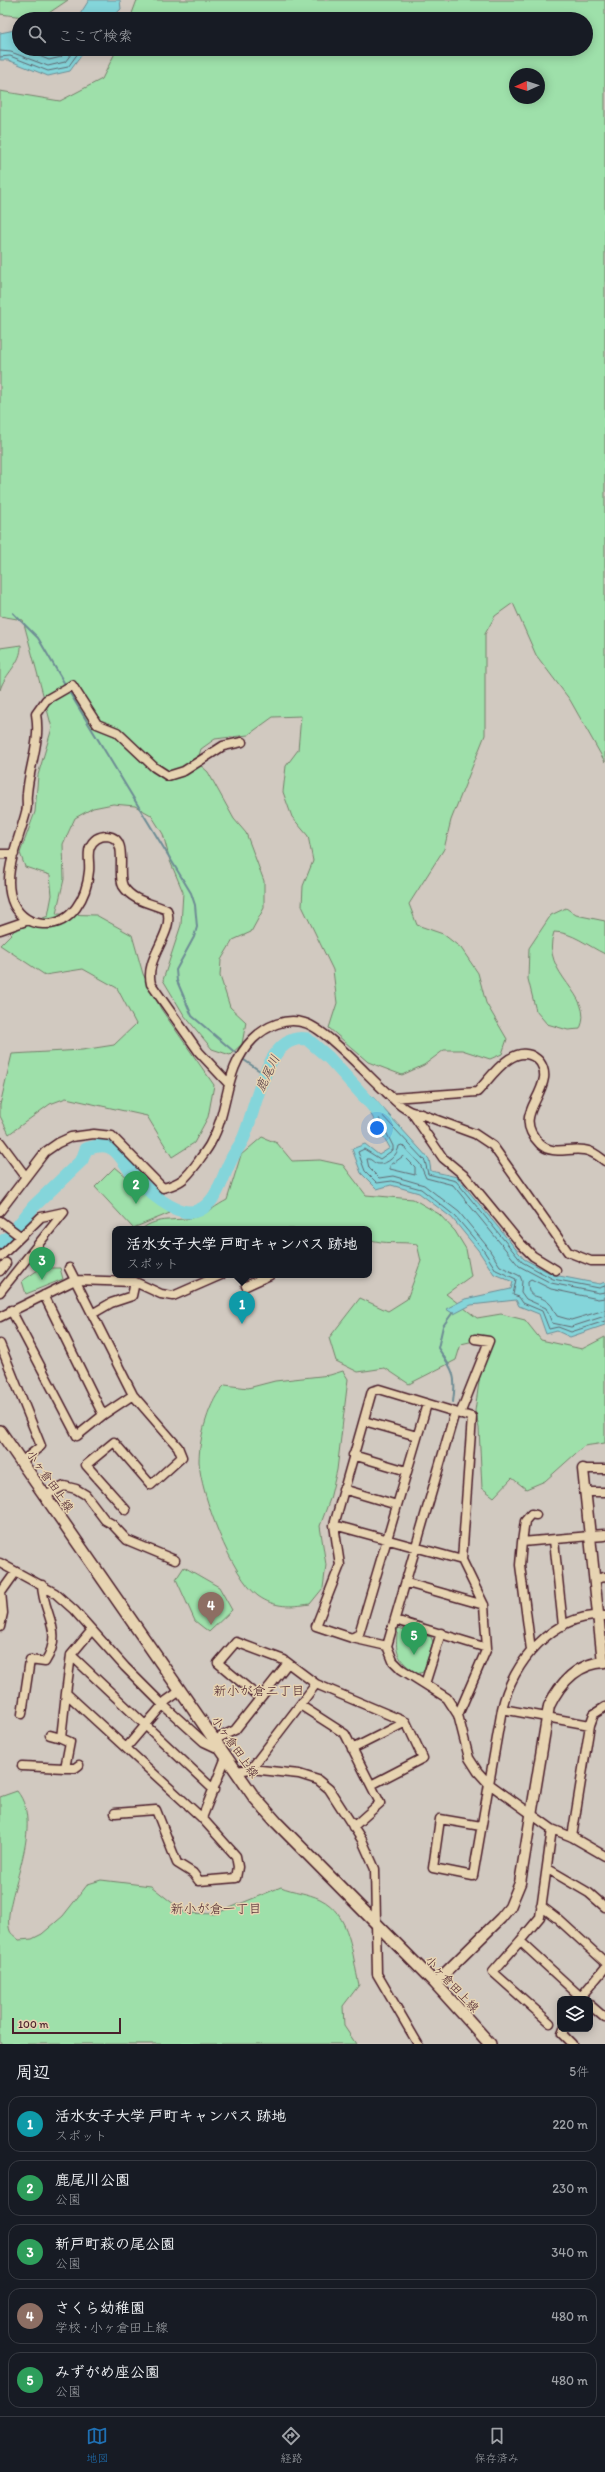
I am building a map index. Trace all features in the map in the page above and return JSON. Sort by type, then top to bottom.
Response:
[{"type":"main road","name":"小ヶ倉田上線","points":[[0,1431],[214,1740],[236,1771],[277,1823],[435,1983],[490,2044]]},
{"type":"street","points":[[228,1083],[199,1052],[151,984],[149,975],[169,923],[169,915],[167,910],[134,897],[123,886],[120,873],[120,849],[114,839],[102,837],[96,838],[89,851],[90,869],[79,904],[70,916],[57,922],[47,924],[29,920],[17,910],[10,894],[9,873],[27,811],[26,793],[38,728],[36,714],[46,700],[70,686],[72,685],[97,724],[117,732],[154,767],[168,776],[184,771],[223,746],[242,742]]},
{"type":"street","points":[[0,854],[14,854]]},
{"type":"street","points":[[0,930],[29,920]]},
{"type":"street","points":[[0,1211],[45,1152],[64,1140],[77,1136],[103,1134],[116,1140],[127,1154],[163,1188],[180,1183],[190,1173],[212,1141],[228,1083],[236,1064],[247,1045],[270,1025],[286,1022],[306,1023],[316,1028],[392,1098],[412,1113],[443,1158],[466,1177],[521,1244],[533,1256],[556,1270]]},
{"type":"street","points":[[392,1098],[477,1092],[507,1060],[520,1054],[529,1054],[537,1059],[543,1066],[544,1073],[541,1086],[532,1105],[528,1122],[540,1144],[547,1150],[583,1149],[597,1154],[605,1161]]},
{"type":"street","points":[[412,1113],[418,1113],[475,1134],[493,1146],[568,1252],[591,1261],[605,1261]]},
{"type":"street","points":[[0,1142],[26,1177]]},
{"type":"street","points":[[0,1271],[3,1260],[20,1236],[41,1217],[64,1212],[0,1292]]},
{"type":"street","points":[[3,1224],[20,1236]]},
{"type":"street","points":[[70,1268],[134,1395],[178,1447],[182,1457],[148,1488],[114,1442],[86,1464],[126,1510]]},
{"type":"street","points":[[0,1316],[75,1280],[135,1282],[161,1294],[173,1296],[214,1278]]},
{"type":"street","points":[[246,1286],[263,1278]]},
{"type":"street","points":[[92,1314],[111,1303],[132,1296],[135,1282]]},
{"type":"street","points":[[44,1295],[103,1414]]},
{"type":"street","points":[[11,1310],[77,1436],[103,1414],[134,1395]]},
{"type":"street","points":[[475,1339],[489,1341],[457,1413],[387,1646],[394,1661],[401,1669],[447,1698],[458,1715],[469,1758],[478,1772],[488,1783],[552,1829],[572,1837],[605,1856]]},
{"type":"street","points":[[0,1344],[40,1446],[21,1462]]},
{"type":"street","points":[[387,1646],[352,1638],[316,1626],[340,1565],[334,1525],[343,1489],[372,1391],[379,1389],[472,1417],[462,1560],[484,1605],[487,1648],[458,1715]]},
{"type":"street","points":[[352,1638],[359,1634],[416,1436],[427,1404]]},
{"type":"street","points":[[364,1421],[416,1436]]},
{"type":"street","points":[[353,1454],[407,1471]]},
{"type":"street","points":[[435,1983],[502,1918],[510,1906],[520,1883],[546,1716],[553,1697],[571,1674],[583,1667],[604,1662],[600,1578],[590,1536],[583,1469],[605,1469]]},
{"type":"street","points":[[45,1496],[64,1486],[76,1489],[86,1495],[105,1520],[112,1524],[127,1540],[175,1560]]},
{"type":"street","points":[[343,1489],[397,1505]]},
{"type":"street","points":[[585,1492],[605,1492]]},
{"type":"street","points":[[531,1650],[520,1565],[525,1521],[531,1514],[536,1515]]},
{"type":"street","points":[[334,1525],[462,1560]]},
{"type":"street","points":[[522,1542],[605,1535]]},
{"type":"street","points":[[554,1540],[564,1626]]},
{"type":"street","points":[[0,1563],[15,1573],[42,1585],[74,1610],[125,1667],[163,1705],[204,1742],[224,1754],[214,1790],[202,1818]]},
{"type":"street","points":[[0,1626],[3,1613],[1,1593],[15,1573]]},
{"type":"street","points":[[406,1583],[484,1605]]},
{"type":"street","points":[[22,1714],[30,1660],[45,1662],[53,1645],[54,1625],[42,1594],[42,1585]]},
{"type":"street","points":[[482,1826],[440,1818],[433,1868],[473,1876],[482,1826],[488,1783],[502,1709],[510,1681],[531,1650],[564,1626],[602,1616]]},
{"type":"street","points":[[395,1620],[487,1648]]},
{"type":"street","points":[[61,1738],[71,1655],[92,1630]]},
{"type":"street","points":[[425,1684],[441,1633]]},
{"type":"street","points":[[260,1698],[218,1663],[236,1642],[288,1663],[316,1684],[406,1722],[423,1758],[371,1785]]},
{"type":"street","points":[[71,1655],[214,1790]]},
{"type":"street","points":[[214,1740],[235,1730],[288,1663]]},
{"type":"street","points":[[251,1768],[316,1684]]},
{"type":"street","points":[[126,1748],[163,1705],[180,1690]]},
{"type":"street","points":[[66,1693],[202,1818],[236,1856],[238,1867],[236,1878],[199,1881],[193,1873],[181,1867],[177,1863],[156,1810],[115,1813]]},
{"type":"street","points":[[300,1705],[345,1734],[380,1803],[353,1827]]},
{"type":"street","points":[[572,1837],[590,1725],[594,1714],[605,1708]]},
{"type":"street","points":[[502,1709],[590,1725]]},
{"type":"street","points":[[352,1749],[406,1722]]},
{"type":"street","points":[[50,1735],[70,1742],[66,1768]]},
{"type":"street","points":[[22,1766],[75,1768],[79,1765]]},
{"type":"street","points":[[236,1771],[251,1768],[276,1773],[299,1774],[318,1780],[328,1789],[353,1827],[376,1869],[377,1974],[418,2044]]},
{"type":"street","points":[[550,2023],[493,1972],[540,1917],[548,1869],[552,1829]]},
{"type":"street","points":[[548,1869],[589,1893],[605,1908]]},
{"type":"street","points":[[541,1906],[558,1919],[605,1962]]},
{"type":"street","points":[[520,1941],[579,1996]]},
{"type":"street","points":[[583,1996],[605,1968]]},
{"type":"street","points":[[593,2008],[605,2018]]},
{"type":"street","points":[[563,2032],[562,2034],[572,2044]]},
{"type":"green space","points":[[0,0],[68,0],[50,12],[12,12],[12,16],[0,14]]},
{"type":"green space","points":[[137,0],[605,0],[605,762],[570,700],[536,655],[513,603],[495,616],[485,634],[485,735],[451,820],[444,849],[409,904],[417,925],[443,934],[461,948],[478,973],[486,1003],[507,1039],[502,1054],[490,1059],[462,1050],[444,1050],[424,1065],[402,1075],[368,1062],[329,1028],[337,1003],[333,970],[302,906],[303,886],[313,861],[308,836],[292,817],[283,792],[286,766],[298,750],[301,716],[273,717],[248,735],[215,739],[201,749],[197,762],[208,772],[234,819],[246,833],[264,881],[264,908],[251,932],[233,940],[221,960],[220,976],[230,1007],[246,1022],[242,1044],[230,1055],[212,1049],[184,1015],[163,980],[181,925],[183,892],[170,861],[163,834],[151,815],[135,806],[113,804],[93,808],[75,818],[63,844],[64,879],[56,914],[96,915],[132,935],[143,974],[161,1009],[214,1085],[208,1117],[194,1143],[172,1157],[147,1116],[66,1098],[50,1104],[9,1134],[0,1116],[0,1105],[12,1054],[82,1050],[114,1045],[136,1024],[117,988],[83,969],[45,975],[0,945],[16,929],[48,916],[52,895],[50,875],[25,867],[20,853],[35,812],[38,775],[52,728],[23,620],[0,616],[0,91],[60,101],[102,79],[114,56],[593,56],[593,12],[133,12]]},
{"type":"green space","points":[[21,645],[19,657],[2,684],[0,690],[0,648]]},
{"type":"green space","points":[[566,908],[576,915],[605,921],[605,954],[574,937],[567,934],[554,932],[551,947],[554,960],[581,1005],[583,1017],[580,1029],[568,1030],[547,1024],[536,1011],[528,979],[529,948],[551,915]]},
{"type":"green space","points":[[262,1137],[277,1143],[292,1161],[320,1160],[343,1165],[366,1195],[413,1199],[439,1214],[455,1231],[466,1249],[471,1276],[446,1294],[477,1318],[501,1314],[525,1320],[541,1340],[582,1349],[605,1337],[605,1443],[584,1446],[545,1481],[526,1489],[512,1478],[494,1497],[482,1488],[479,1428],[475,1411],[484,1345],[474,1341],[461,1344],[456,1360],[409,1384],[385,1368],[358,1372],[336,1361],[329,1338],[360,1298],[388,1311],[407,1299],[421,1261],[417,1244],[372,1240],[372,1226],[146,1226],[154,1222],[196,1217],[204,1214],[227,1200],[241,1155]]},
{"type":"green space","points":[[115,1167],[170,1213],[138,1226],[131,1226],[95,1187]]},
{"type":"green space","points":[[41,1268],[60,1268],[63,1279],[26,1294],[22,1281]]},
{"type":"green space","points":[[343,1371],[348,1379],[337,1470],[330,1499],[320,1526],[326,1565],[323,1588],[310,1604],[296,1606],[277,1605],[264,1600],[248,1586],[228,1553],[211,1513],[205,1493],[199,1461],[199,1452],[206,1420],[214,1400],[219,1391],[225,1385],[248,1388],[275,1381],[330,1375]]},
{"type":"green space","points":[[184,1567],[219,1587],[232,1610],[209,1632],[195,1621],[176,1579]]},
{"type":"green space","points":[[398,1628],[431,1637],[433,1642],[423,1672],[417,1674],[405,1664],[398,1655],[396,1644]]},
{"type":"green space","points":[[17,1791],[25,1806],[27,1825],[25,1844],[11,1903],[9,1918],[10,1931],[19,1940],[32,1939],[42,1934],[63,1916],[88,1884],[101,1880],[151,1886],[185,1913],[215,1914],[281,1887],[311,1895],[330,1906],[338,1915],[344,1925],[352,1949],[359,1985],[343,2006],[344,2026],[356,2044],[0,2044],[0,1797]]},
{"type":"water","points":[[89,0],[120,0],[121,9],[118,12],[81,12]]},
{"type":"water","points":[[12,31],[12,56],[81,56],[70,71],[48,76],[8,60],[0,60],[0,33]]},
{"type":"water","points":[[371,1095],[429,1159],[431,1171],[457,1177],[524,1259],[554,1275],[600,1284],[605,1282],[605,1325],[570,1337],[557,1331],[546,1334],[539,1314],[519,1306],[516,1300],[471,1305],[454,1314],[446,1309],[465,1299],[511,1289],[513,1282],[494,1274],[478,1250],[452,1218],[419,1193],[391,1185],[377,1189],[361,1173],[352,1149],[365,1144],[379,1155],[390,1148],[364,1102]]},
{"type":"waterway","points":[[13,613],[38,638],[66,686]]},
{"type":"waterway","points":[[68,690],[191,893],[195,905],[197,927],[194,937],[176,970],[177,981],[192,1016],[238,1055]]},
{"type":"waterway","name":"鹿尾川","points":[[0,1243],[9,1237],[33,1207],[82,1160],[86,1149],[98,1146],[106,1146],[115,1151],[143,1185],[162,1201],[183,1211],[194,1212],[203,1208],[217,1192],[232,1157],[243,1139],[264,1076],[272,1060],[281,1047],[293,1040],[307,1039],[329,1058],[378,1112]]},
{"type":"waterway","points":[[241,1058],[266,1075]]},
{"type":"waterway","points":[[453,1312],[443,1326],[438,1348],[453,1373],[453,1402]]},
{"type":"place","name":"鹿尾川公園","points":[[136,1204]]},
{"type":"place","name":"新戸町萩の尾公園","points":[[42,1280]]},
{"type":"place","name":"活水女子大学 戸町キャンパス 跡地","points":[[242,1324]]},
{"type":"place","name":"さくら幼稚園","points":[[211,1625]]},
{"type":"place","name":"みずがめ座公園","points":[[414,1655]]},
{"type":"district","name":"新小が倉二丁目","points":[[259,1690]]},
{"type":"district","name":"新小が倉一丁目","points":[[216,1908]]}]
